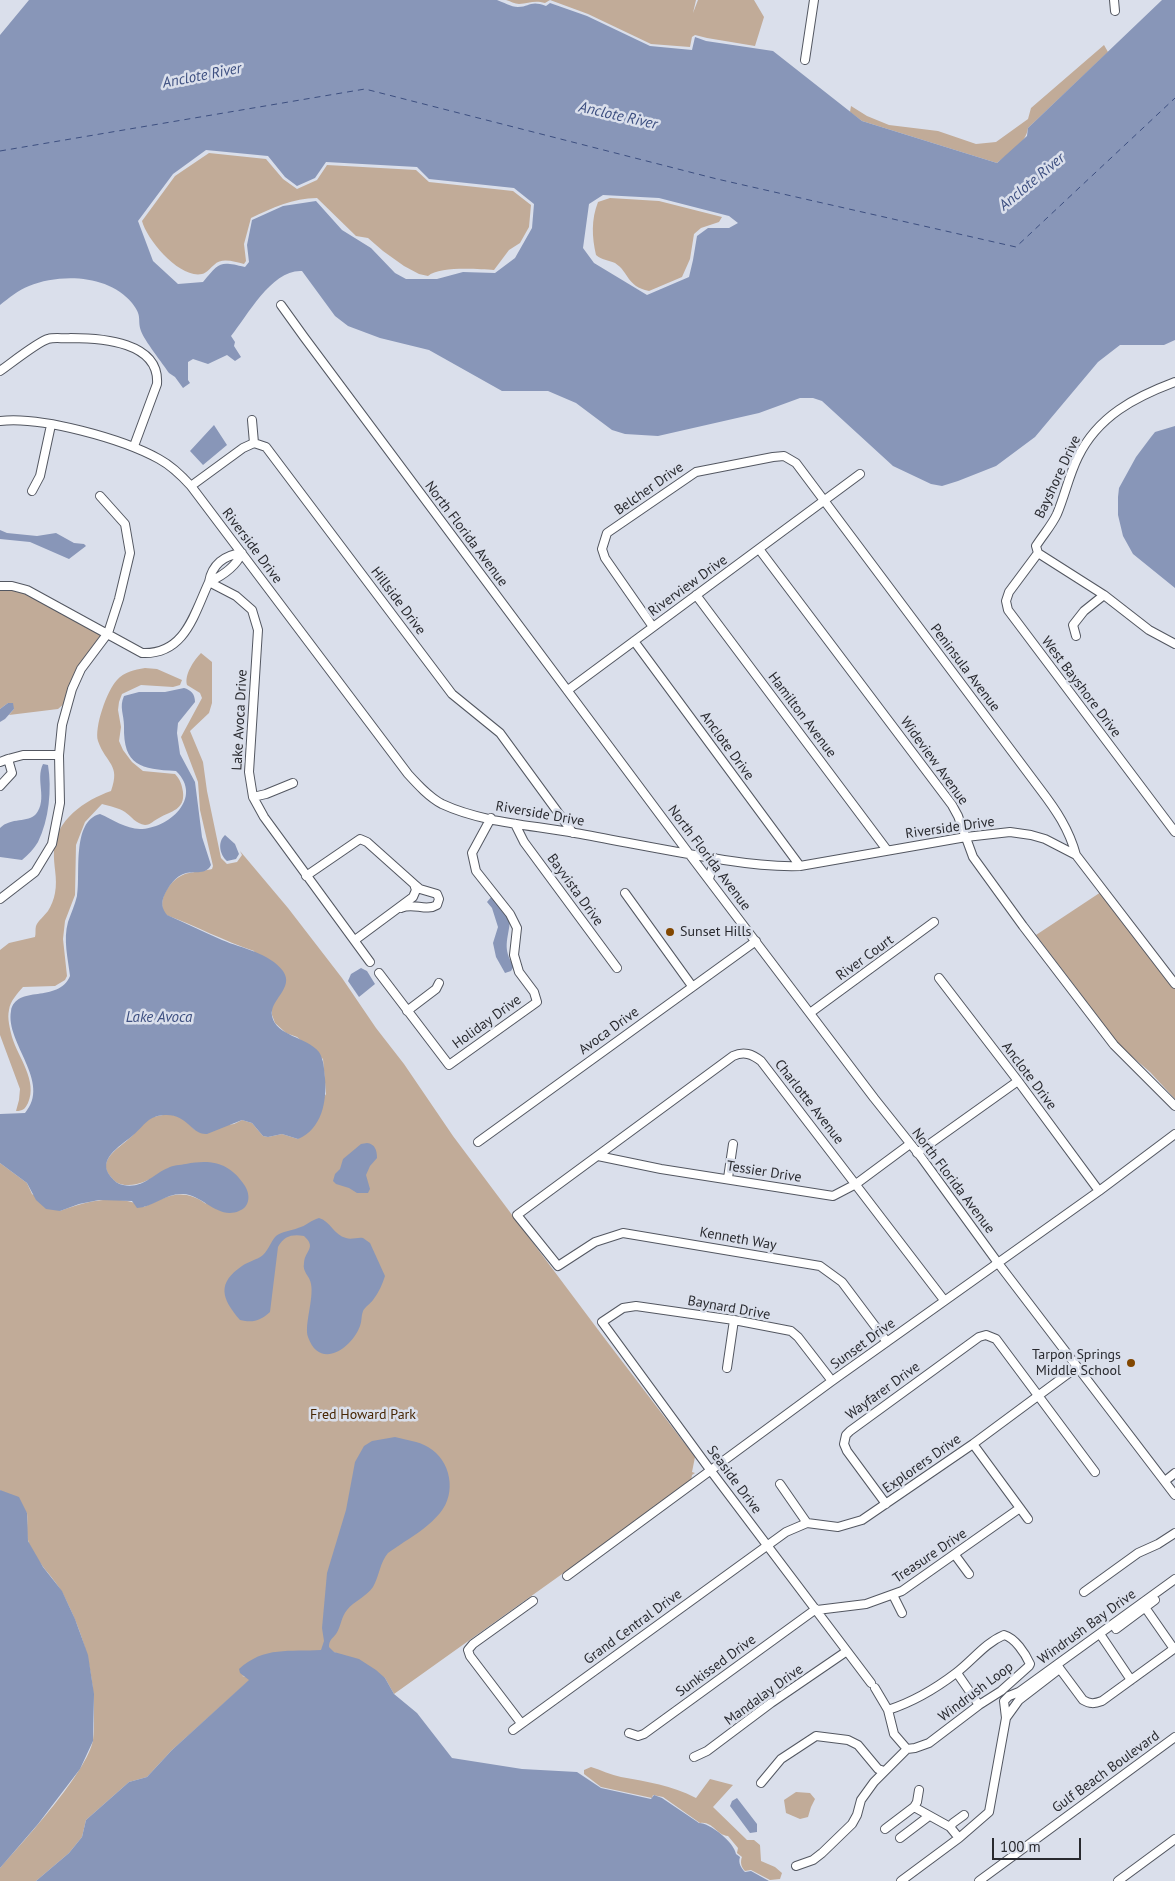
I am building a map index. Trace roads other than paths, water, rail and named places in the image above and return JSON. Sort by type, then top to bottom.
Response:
[{"type":"street","points":[[805,60],[814,0]]},
{"type":"street","points":[[1114,0],[1115,11]]},
{"type":"street","name":"North Florida Avenue","points":[[281,305],[690,855],[918,1153],[998,1263],[1175,1495]]},
{"type":"street","points":[[0,371],[47,339],[95,338],[115,341],[139,351],[150,358],[156,369],[158,384],[134,446]]},
{"type":"street","name":"Bayshore Drive","points":[[1038,552],[1036,546],[1056,516],[1078,458],[1094,431],[1117,409],[1175,382]]},
{"type":"street","points":[[191,486],[243,448],[254,443],[252,420]]},
{"type":"street","name":"Riverside Drive","points":[[0,421],[33,421],[134,446],[160,459],[178,471],[418,785],[442,804],[471,814],[516,824],[690,855],[776,867],[800,866],[966,837],[1010,832],[1031,835],[1056,844],[1076,855],[1175,984]]},
{"type":"street","points":[[32,490],[40,476],[51,425]]},
{"type":"street","name":"Hillside Drive","points":[[254,443],[266,447],[452,694],[500,733],[573,833]]},
{"type":"street","name":"Belcher Drive","points":[[653,627],[605,558],[602,549],[607,533],[696,472],[768,457],[784,456],[796,463],[823,502]]},
{"type":"street","name":"Riverview Drive","points":[[568,690],[860,474]]},
{"type":"street","points":[[0,899],[35,872],[52,844],[60,803],[59,755],[62,725],[72,689],[81,669],[108,633],[119,599],[130,553],[125,524],[100,496]]},
{"type":"street","name":"Peninsula Avenue","points":[[823,502],[1040,789],[1064,823],[1072,840],[1076,855]]},
{"type":"street","name":"Wideview Avenue","points":[[760,549],[952,805],[973,857],[1022,926],[1114,1045],[1175,1106]]},
{"type":"street","points":[[1038,552],[1104,595],[1149,630],[1175,644]]},
{"type":"street","name":"West Bayshore Drive","points":[[1038,552],[1009,592],[1006,601],[1008,610],[1175,832]]},
{"type":"street","points":[[0,586],[12,586],[27,590],[142,653],[154,654],[164,651],[182,638],[209,582],[211,570],[229,554],[242,553]]},
{"type":"street","name":"Lake Avoca Drive","points":[[209,582],[236,596],[252,610],[258,630],[249,772],[253,797],[264,817],[306,876],[355,940]]},
{"type":"street","name":"Hamilton Avenue","points":[[696,595],[887,850]]},
{"type":"street","points":[[1076,636],[1073,626],[1084,611],[1104,595]]},
{"type":"street","name":"Anclote Drive","points":[[634,641],[800,866]]},
{"type":"street","points":[[0,762],[23,755],[59,755]]},
{"type":"street","points":[[0,786],[12,773],[8,759]]},
{"type":"street","points":[[253,797],[293,783]]},
{"type":"street","name":"Holiday Drive","points":[[379,974],[449,1065],[537,1002],[534,992],[519,972],[514,955],[517,928],[510,914],[476,871],[472,853],[490,818]]},
{"type":"street","name":"Bayvista Drive","points":[[516,824],[524,842],[617,968]]},
{"type":"street","points":[[306,876],[360,839],[367,842],[420,889],[437,894],[439,899],[438,905],[431,908],[409,905],[393,912]]},
{"type":"street","points":[[709,879],[715,858]]},
{"type":"street","points":[[370,962],[355,940],[413,896],[416,890],[414,884]]},
{"type":"street","points":[[625,893],[692,986]]},
{"type":"street","name":"River Court","points":[[810,1013],[934,922]]},
{"type":"street","name":"Avoca Drive","points":[[478,1142],[756,940]]},
{"type":"street","name":"Anclote Drive","points":[[939,978],[1099,1191]]},
{"type":"street","points":[[407,1011],[436,989],[439,983]]},
{"type":"street","name":"Charlotte Avenue","points":[[558,1266],[517,1215],[733,1056],[743,1053],[753,1055],[761,1061],[944,1300]]},
{"type":"street","points":[[918,1153],[1018,1081]]},
{"type":"street","name":"Sunset Drive","points":[[567,1576],[832,1381],[1099,1191],[1175,1134]]},
{"type":"street","points":[[728,1178],[733,1144]]},
{"type":"street","name":"Tessier Drive","points":[[598,1156],[661,1169],[833,1196],[856,1184],[910,1144]]},
{"type":"street","name":"Kenneth Way","points":[[558,1266],[595,1242],[623,1233],[820,1266],[842,1282],[887,1342]]},
{"type":"street","name":"Baynard Drive","points":[[602,1322],[623,1308],[636,1306],[734,1320],[791,1331],[798,1337],[832,1381]]},
{"type":"street","points":[[727,1368],[734,1320]]},
{"type":"street","name":"Seaside Drive","points":[[602,1322],[716,1478],[768,1544],[873,1686],[888,1710]]},
{"type":"street","name":"Wayfarer Drive","points":[[886,1504],[847,1451],[844,1444],[846,1436],[850,1431],[979,1337],[990,1336],[996,1340],[1038,1396]]},
{"type":"street","name":"Explorers Drive","points":[[768,1544],[786,1532],[807,1523],[838,1526],[862,1520],[973,1444],[1077,1367]]},
{"type":"street","points":[[1038,1396],[1095,1472]]},
{"type":"street","points":[[973,1444],[1028,1519]]},
{"type":"street","points":[[1165,1481],[1175,1473]]},
{"type":"street","points":[[780,1484],[807,1523]]},
{"type":"street","name":"Treasure Drive","points":[[816,1610],[861,1605],[893,1596],[955,1555],[1020,1508]]},
{"type":"street","points":[[1084,1592],[1138,1553],[1158,1544],[1175,1533]]},
{"type":"street","name":"Grand Central Drive","points":[[513,1730],[768,1544]]},
{"type":"street","points":[[955,1555],[969,1574]]},
{"type":"street","name":"Windrush Bay Drive","points":[[1006,1718],[1004,1701],[1016,1697],[1040,1681],[1175,1579]]},
{"type":"street","name":"Windrush Bay Drive","points":[[1143,1605],[1175,1586]]},
{"type":"street","points":[[893,1596],[902,1613]]},
{"type":"street","points":[[521,1723],[470,1656],[468,1650],[473,1644],[533,1601]]},
{"type":"street","points":[[1058,1667],[1083,1700],[1092,1704],[1102,1701],[1131,1680],[1174,1648],[1143,1605]]},
{"type":"street","name":"Sunkissed Drive","points":[[629,1733],[638,1736],[644,1734],[816,1610]]},
{"type":"street","name":"Windrush Loop","points":[[796,1866],[813,1860],[852,1824],[857,1815],[861,1800],[874,1782],[907,1749],[929,1743],[979,1705],[1002,1691],[1030,1666],[1029,1661],[1016,1643],[1010,1637],[1004,1635],[987,1646],[957,1673],[908,1704],[888,1710]]},
{"type":"street","points":[[1101,1636],[1131,1680]]},
{"type":"street","name":"Mandalay Drive","points":[[694,1757],[707,1751],[771,1703],[847,1651]]},
{"type":"street","points":[[1030,1666],[1040,1681]]},
{"type":"street","points":[[957,1673],[979,1705]]},
{"type":"street","name":"Windrush Bay Drive","points":[[900,1881],[959,1838],[989,1812],[1006,1718],[1016,1697]]},
{"type":"street","points":[[888,1710],[894,1734],[907,1749]]},
{"type":"street","points":[[761,1783],[781,1758],[816,1736],[848,1740],[858,1745],[878,1769],[884,1771]]},
{"type":"street","name":"Gulf Beach Boulevard","points":[[979,1881],[1175,1737]]},
{"type":"street","points":[[885,1829],[914,1807],[919,1790]]},
{"type":"street","points":[[914,1807],[950,1827],[959,1838]]},
{"type":"street","points":[[950,1827],[964,1815]]},
{"type":"street","points":[[900,1838],[929,1816]]},
{"type":"street","points":[[1118,1881],[1175,1839]]},
{"type":"water","name":"Anclote River","points":[[29,0],[497,0],[518,7],[533,4],[546,6],[550,3],[587,16],[650,46],[692,50],[695,37],[706,41],[773,51],[862,121],[997,163],[1027,136],[1028,128],[1162,0],[1175,0],[1175,340],[1164,345],[1120,345],[1098,362],[1035,437],[996,466],[942,486],[931,484],[893,466],[822,401],[813,398],[800,398],[759,413],[658,436],[625,434],[612,430],[576,403],[548,391],[502,391],[429,350],[380,338],[348,326],[335,316],[302,271],[291,272],[271,285],[231,336],[235,342],[234,346],[241,357],[235,361],[227,355],[208,364],[193,359],[188,362],[188,380],[190,383],[183,388],[175,377],[169,373],[146,340],[141,331],[139,315],[132,303],[111,287],[84,279],[55,279],[25,288],[0,305],[0,35]],"holes":[[[206,150],[268,156],[285,177],[297,186],[315,178],[326,162],[417,167],[429,179],[514,188],[534,204],[532,228],[515,258],[495,273],[463,272],[437,279],[406,279],[395,273],[371,248],[342,230],[316,201],[283,206],[252,220],[247,245],[249,262],[245,267],[230,264],[221,265],[213,270],[203,282],[178,284],[153,261],[138,221],[173,174]],[[603,195],[659,198],[729,216],[738,223],[729,228],[708,228],[697,236],[689,277],[647,295],[594,263],[583,248],[589,204]]]},
{"type":"water","points":[[214,425],[227,445],[203,465],[190,451]]},
{"type":"water","points":[[1175,426],[1175,588],[1133,554],[1123,536],[1118,515],[1118,497],[1119,488],[1136,457],[1155,432]]},
{"type":"water","points":[[0,530],[7,533],[37,536],[56,533],[74,543],[86,546],[69,559],[30,542],[0,539]]},
{"type":"water","name":"Lake Avoca","points":[[184,688],[192,693],[195,702],[178,723],[177,733],[180,754],[195,782],[202,837],[211,865],[206,870],[182,874],[175,879],[164,896],[163,908],[167,915],[222,940],[263,955],[283,971],[286,983],[274,1005],[272,1016],[279,1028],[314,1047],[321,1055],[325,1078],[324,1105],[313,1128],[298,1139],[282,1134],[268,1137],[263,1136],[252,1123],[242,1120],[207,1134],[197,1131],[184,1121],[173,1116],[154,1117],[116,1149],[108,1159],[107,1171],[112,1178],[119,1184],[130,1186],[142,1183],[174,1166],[204,1162],[220,1164],[233,1172],[247,1190],[248,1202],[239,1211],[231,1213],[217,1210],[197,1198],[183,1194],[177,1194],[137,1208],[132,1201],[99,1200],[79,1204],[60,1211],[46,1209],[36,1200],[27,1183],[0,1163],[0,1114],[25,1113],[32,1101],[33,1088],[26,1062],[14,1036],[11,1011],[14,1003],[21,998],[56,989],[64,984],[70,976],[66,936],[68,922],[77,896],[81,838],[85,827],[91,819],[100,814],[135,829],[151,828],[171,818],[184,801],[186,791],[184,781],[176,771],[153,769],[137,763],[131,757],[127,750],[125,739],[122,707],[124,696],[139,692],[165,692]]},
{"type":"water","points":[[8,703],[13,703],[14,709],[0,722],[0,709]]},
{"type":"water","points":[[43,764],[48,765],[50,784],[45,824],[38,842],[22,860],[0,857],[0,828],[9,822],[33,817],[39,808],[41,802],[40,776]]},
{"type":"water","points":[[225,835],[235,844],[239,854],[236,859],[227,861],[223,855],[220,845]]},
{"type":"water","points":[[492,896],[510,921],[507,949],[514,966],[511,971],[505,973],[496,957],[493,943],[498,927],[492,908],[487,902]]},
{"type":"water","points":[[361,968],[367,971],[375,984],[359,997],[348,981],[351,974]]},
{"type":"water","points":[[367,1143],[372,1145],[377,1152],[377,1158],[370,1166],[366,1175],[370,1189],[368,1193],[357,1193],[336,1184],[333,1181],[343,1159],[361,1144]]},
{"type":"water","points":[[319,1218],[346,1238],[363,1238],[370,1243],[385,1276],[377,1294],[363,1311],[361,1324],[356,1334],[343,1348],[328,1354],[320,1353],[313,1347],[308,1337],[307,1326],[312,1290],[304,1266],[310,1243],[304,1236],[296,1235],[289,1237],[283,1240],[278,1247],[270,1312],[263,1317],[253,1321],[240,1320],[229,1305],[224,1291],[228,1279],[234,1272],[263,1255],[276,1236]]},
{"type":"water","points":[[395,1437],[420,1443],[436,1453],[442,1460],[449,1477],[449,1496],[440,1513],[432,1521],[388,1553],[373,1587],[347,1610],[338,1631],[330,1641],[329,1647],[334,1652],[359,1659],[385,1678],[394,1694],[417,1713],[452,1758],[522,1769],[577,1772],[601,1788],[651,1799],[654,1795],[662,1798],[699,1823],[709,1826],[721,1834],[740,1857],[740,1865],[745,1872],[751,1871],[769,1881],[36,1881],[69,1853],[82,1837],[86,1820],[129,1782],[147,1777],[172,1750],[249,1680],[240,1673],[239,1669],[248,1662],[268,1653],[321,1650],[324,1641],[322,1628],[327,1573],[346,1510],[355,1462],[364,1446],[372,1441]]},
{"type":"water","points":[[0,1490],[19,1497],[27,1513],[28,1541],[43,1567],[62,1591],[75,1619],[88,1655],[94,1694],[93,1741],[80,1769],[38,1824],[0,1868]]},
{"type":"water","points":[[737,1798],[757,1824],[757,1832],[750,1833],[730,1806],[732,1801]]},
{"type":"place","name":"Sunset Hills","points":[[670,932]]},
{"type":"place","name":"Tarpon Springs Middle School","points":[[1131,1363]]},
{"type":"park label","name":"Fred Howard Park","points":[[363,1415]]}]
